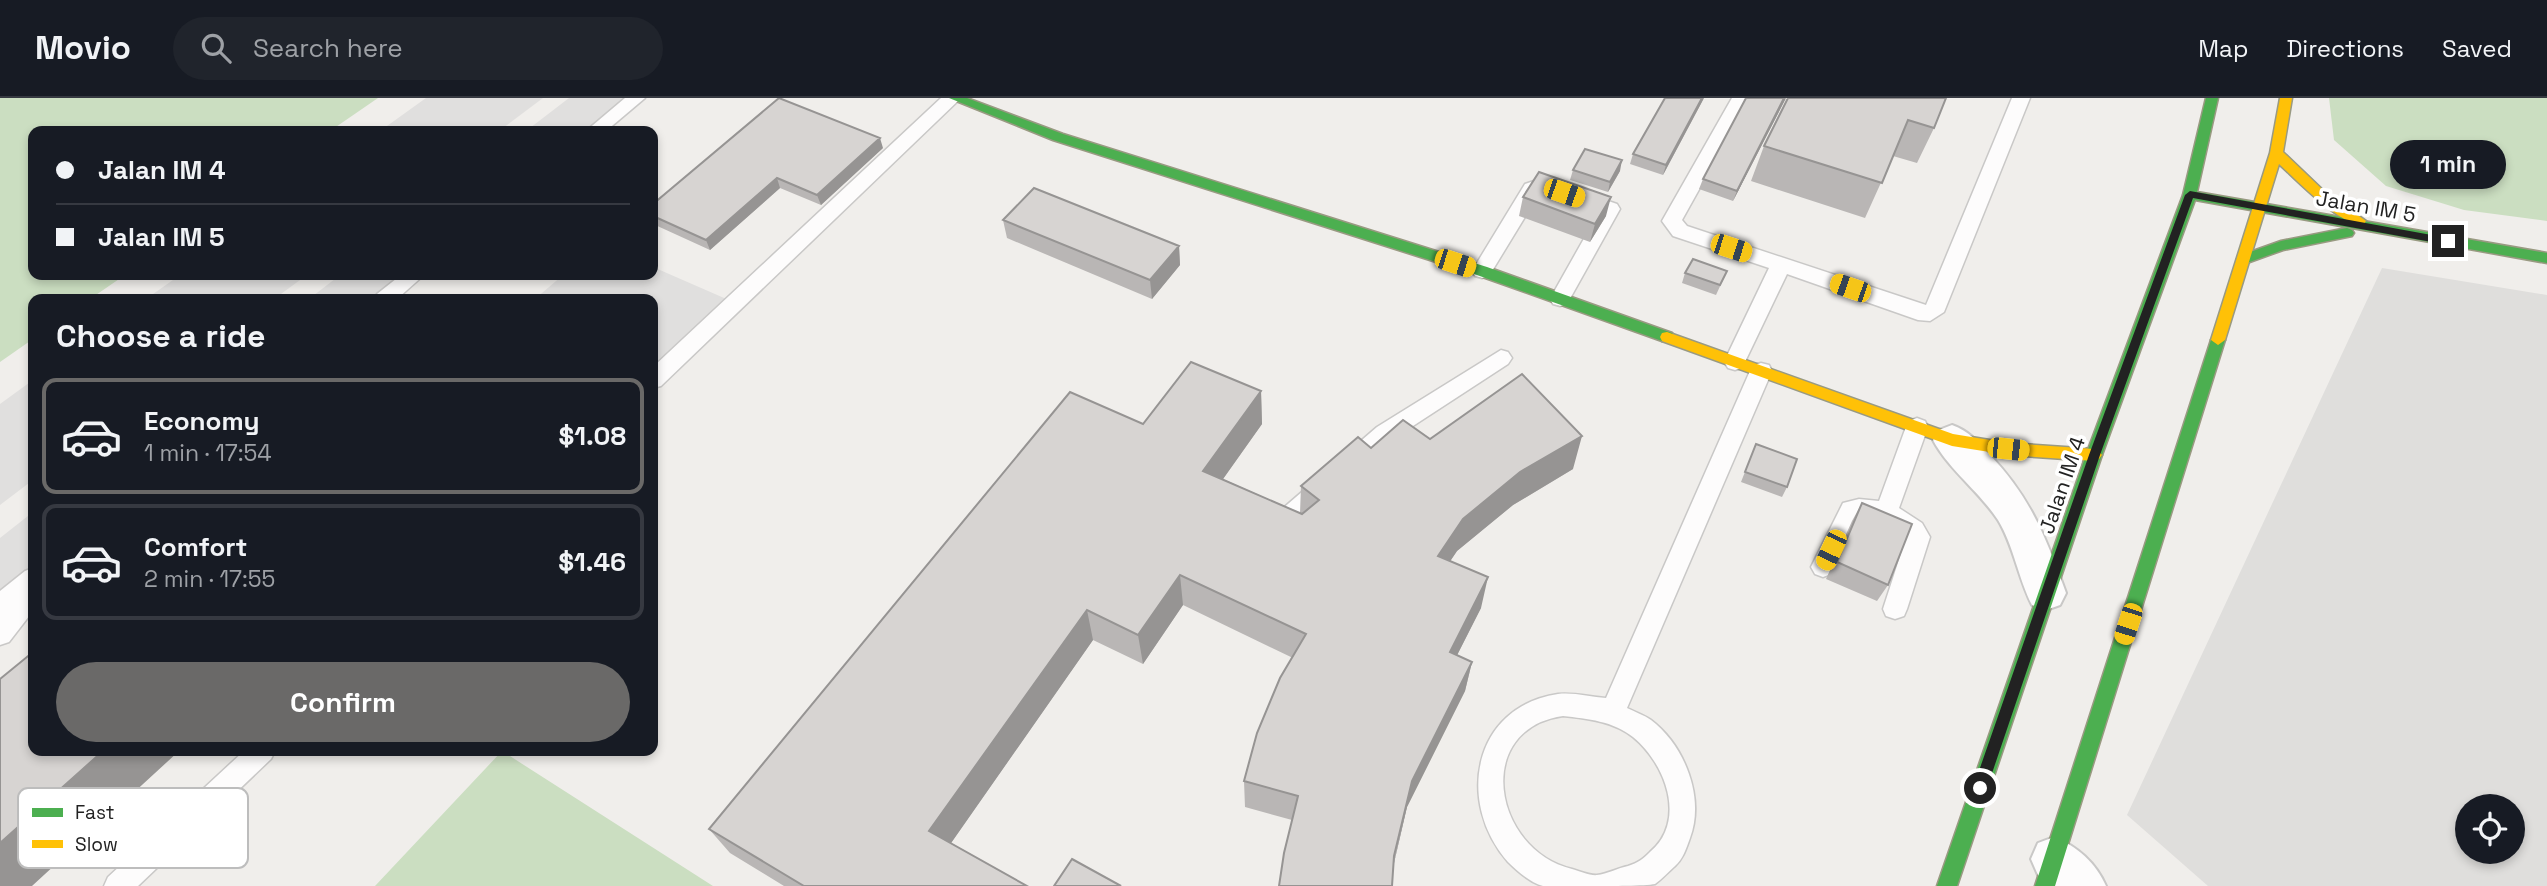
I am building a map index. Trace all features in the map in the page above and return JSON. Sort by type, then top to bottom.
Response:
[{"type":"street","points":[[953,98],[1058,137],[1482,271],[1952,440],[2008,449],[2094,455]]},
{"type":"street","name":"Jalan IM 4","points":[[1947,886],[2094,455],[2190,195],[2212,98]]},
{"type":"street","points":[[2061,877],[2276,153],[2286,98]]},
{"type":"street","points":[[2276,153],[2320,195],[2373,229]]},
{"type":"street","name":"Jalan IM 5","points":[[2190,195],[2547,258]]},
{"type":"street","points":[[2244,259],[2281,246],[2373,229]]},
{"type":"street","points":[[1952,440],[1989,477],[2011,508],[2026,535],[2046,593]]},
{"type":"lane","points":[[601,126],[636,98]]},
{"type":"lane","points":[[658,375],[953,98]]},
{"type":"lane","points":[[1741,98],[1672,221],[1680,232],[1918,312],[1930,313],[1937,307],[2021,98]]},
{"type":"lane","points":[[1482,271],[1537,185],[1610,209],[1559,299]]},
{"type":"lane","points":[[1735,362],[1781,264]]},
{"type":"lane","points":[[390,294],[408,280]]},
{"type":"lane","points":[[1289,517],[1385,433],[1501,358]]},
{"type":"lane","points":[[1614,711],[1761,371]]},
{"type":"lane","points":[[1886,513],[1917,427]]},
{"type":"lane","points":[[1824,567],[1852,510],[1865,507],[1886,513],[1914,529],[1918,537],[1895,609]]},
{"type":"lane","points":[[0,605],[28,582]]},
{"type":"lane","points":[[0,634],[28,599]]},
{"type":"lane","points":[[1589,886],[1564,881],[1537,869],[1515,850],[1499,826],[1489,800],[1488,774],[1496,751],[1509,730],[1528,715],[1552,706],[1578,704],[1614,711],[1631,719],[1653,737],[1670,759],[1681,783],[1685,809],[1680,834],[1667,857],[1647,874],[1622,884],[1603,886]]},
{"type":"lane","points":[[223,788],[257,756]]},
{"type":"lane","points":[[118,886],[137,868]]},
{"type":"shaded area","points":[[426,98],[543,98],[506,126],[387,126]]},
{"type":"shaded area","points":[[569,98],[637,98],[602,126],[533,126]]},
{"type":"shaded area","points":[[2382,268],[2547,295],[2547,886],[2208,886],[2127,815]]},
{"type":"shaded area","points":[[658,269],[731,301],[658,368],[658,294],[541,294],[557,280],[658,280]]},
{"type":"shaded area","points":[[173,280],[300,280],[281,294],[153,294]]},
{"type":"shaded area","points":[[334,280],[411,280],[393,294],[315,294]]},
{"type":"shaded area","points":[[28,384],[28,484],[0,505],[0,404]]},
{"type":"shaded area","points":[[28,516],[28,587],[0,609],[0,538]]},
{"type":"green space","points":[[0,98],[378,98],[337,126],[28,126],[28,280],[118,280],[97,294],[28,294],[28,342],[0,362]]},
{"type":"green space","points":[[2329,98],[2547,98],[2547,221],[2464,210],[2386,186],[2334,140]]},
{"type":"green space","points":[[497,756],[510,756],[713,886],[375,886]]},
{"type":"building","points":[[779,98],[880,138],[817,195],[777,178],[706,240],[658,218],[658,200]]},
{"type":"building","points":[[1665,98],[1702,98],[1666,165],[1633,154]]},
{"type":"building","points":[[1746,98],[1784,98],[1737,191],[1703,179]]},
{"type":"building","points":[[1788,98],[1946,98],[1934,128],[1908,120],[1882,183],[1764,146]]},
{"type":"building","points":[[1585,149],[1622,160],[1610,182],[1573,170]]},
{"type":"building","points":[[1539,172],[1611,197],[1595,224],[1523,197]]},
{"type":"building","points":[[1034,188],[1179,246],[1150,280],[1003,220]]},
{"type":"building","points":[[1693,259],[1727,271],[1720,285],[1685,273]]},
{"type":"building","points":[[1191,362],[1261,391],[1203,471],[1302,514],[1319,500],[1301,486],[1358,437],[1371,448],[1403,420],[1430,439],[1522,374],[1582,436],[1520,472],[1463,519],[1438,556],[1488,577],[1450,652],[1472,662],[1412,781],[1394,856],[1392,886],[1279,886],[1298,796],[1244,781],[1257,733],[1280,678],[1306,634],[1180,575],[1138,635],[1087,610],[929,831],[1027,886],[804,886],[709,829],[1070,392],[1143,424]]},
{"type":"building","points":[[1756,444],[1797,459],[1787,487],[1745,472]]},
{"type":"building","points":[[1862,503],[1912,524],[1888,585],[1837,562]]},
{"type":"building","points":[[28,656],[28,756],[97,756],[62,788],[18,788],[18,827],[0,843],[0,679]]},
{"type":"building","points":[[1072,859],[1121,886],[1054,886]]},
{"type":"traffic: fast","points":[[955,98],[1058,137],[1482,271],[1667,337]]},
{"type":"traffic: fast","points":[[1947,886],[2094,455],[2190,195],[2212,98]]},
{"type":"traffic: fast","points":[[2190,195],[2547,258]]},
{"type":"traffic: fast","points":[[2244,259],[2281,246],[2347,233]]},
{"type":"traffic: fast","points":[[2045,886],[2218,340]]},
{"type":"traffic: slow","points":[[2218,340],[2276,153],[2286,98]]},
{"type":"traffic: slow","points":[[2276,153],[2320,195],[2359,221]]},
{"type":"traffic: slow","points":[[1667,337],[1952,440],[2008,449],[2094,455]]},
{"type":"route","points":[[1980,788],[2094,455],[2190,195],[2448,241]]}]
